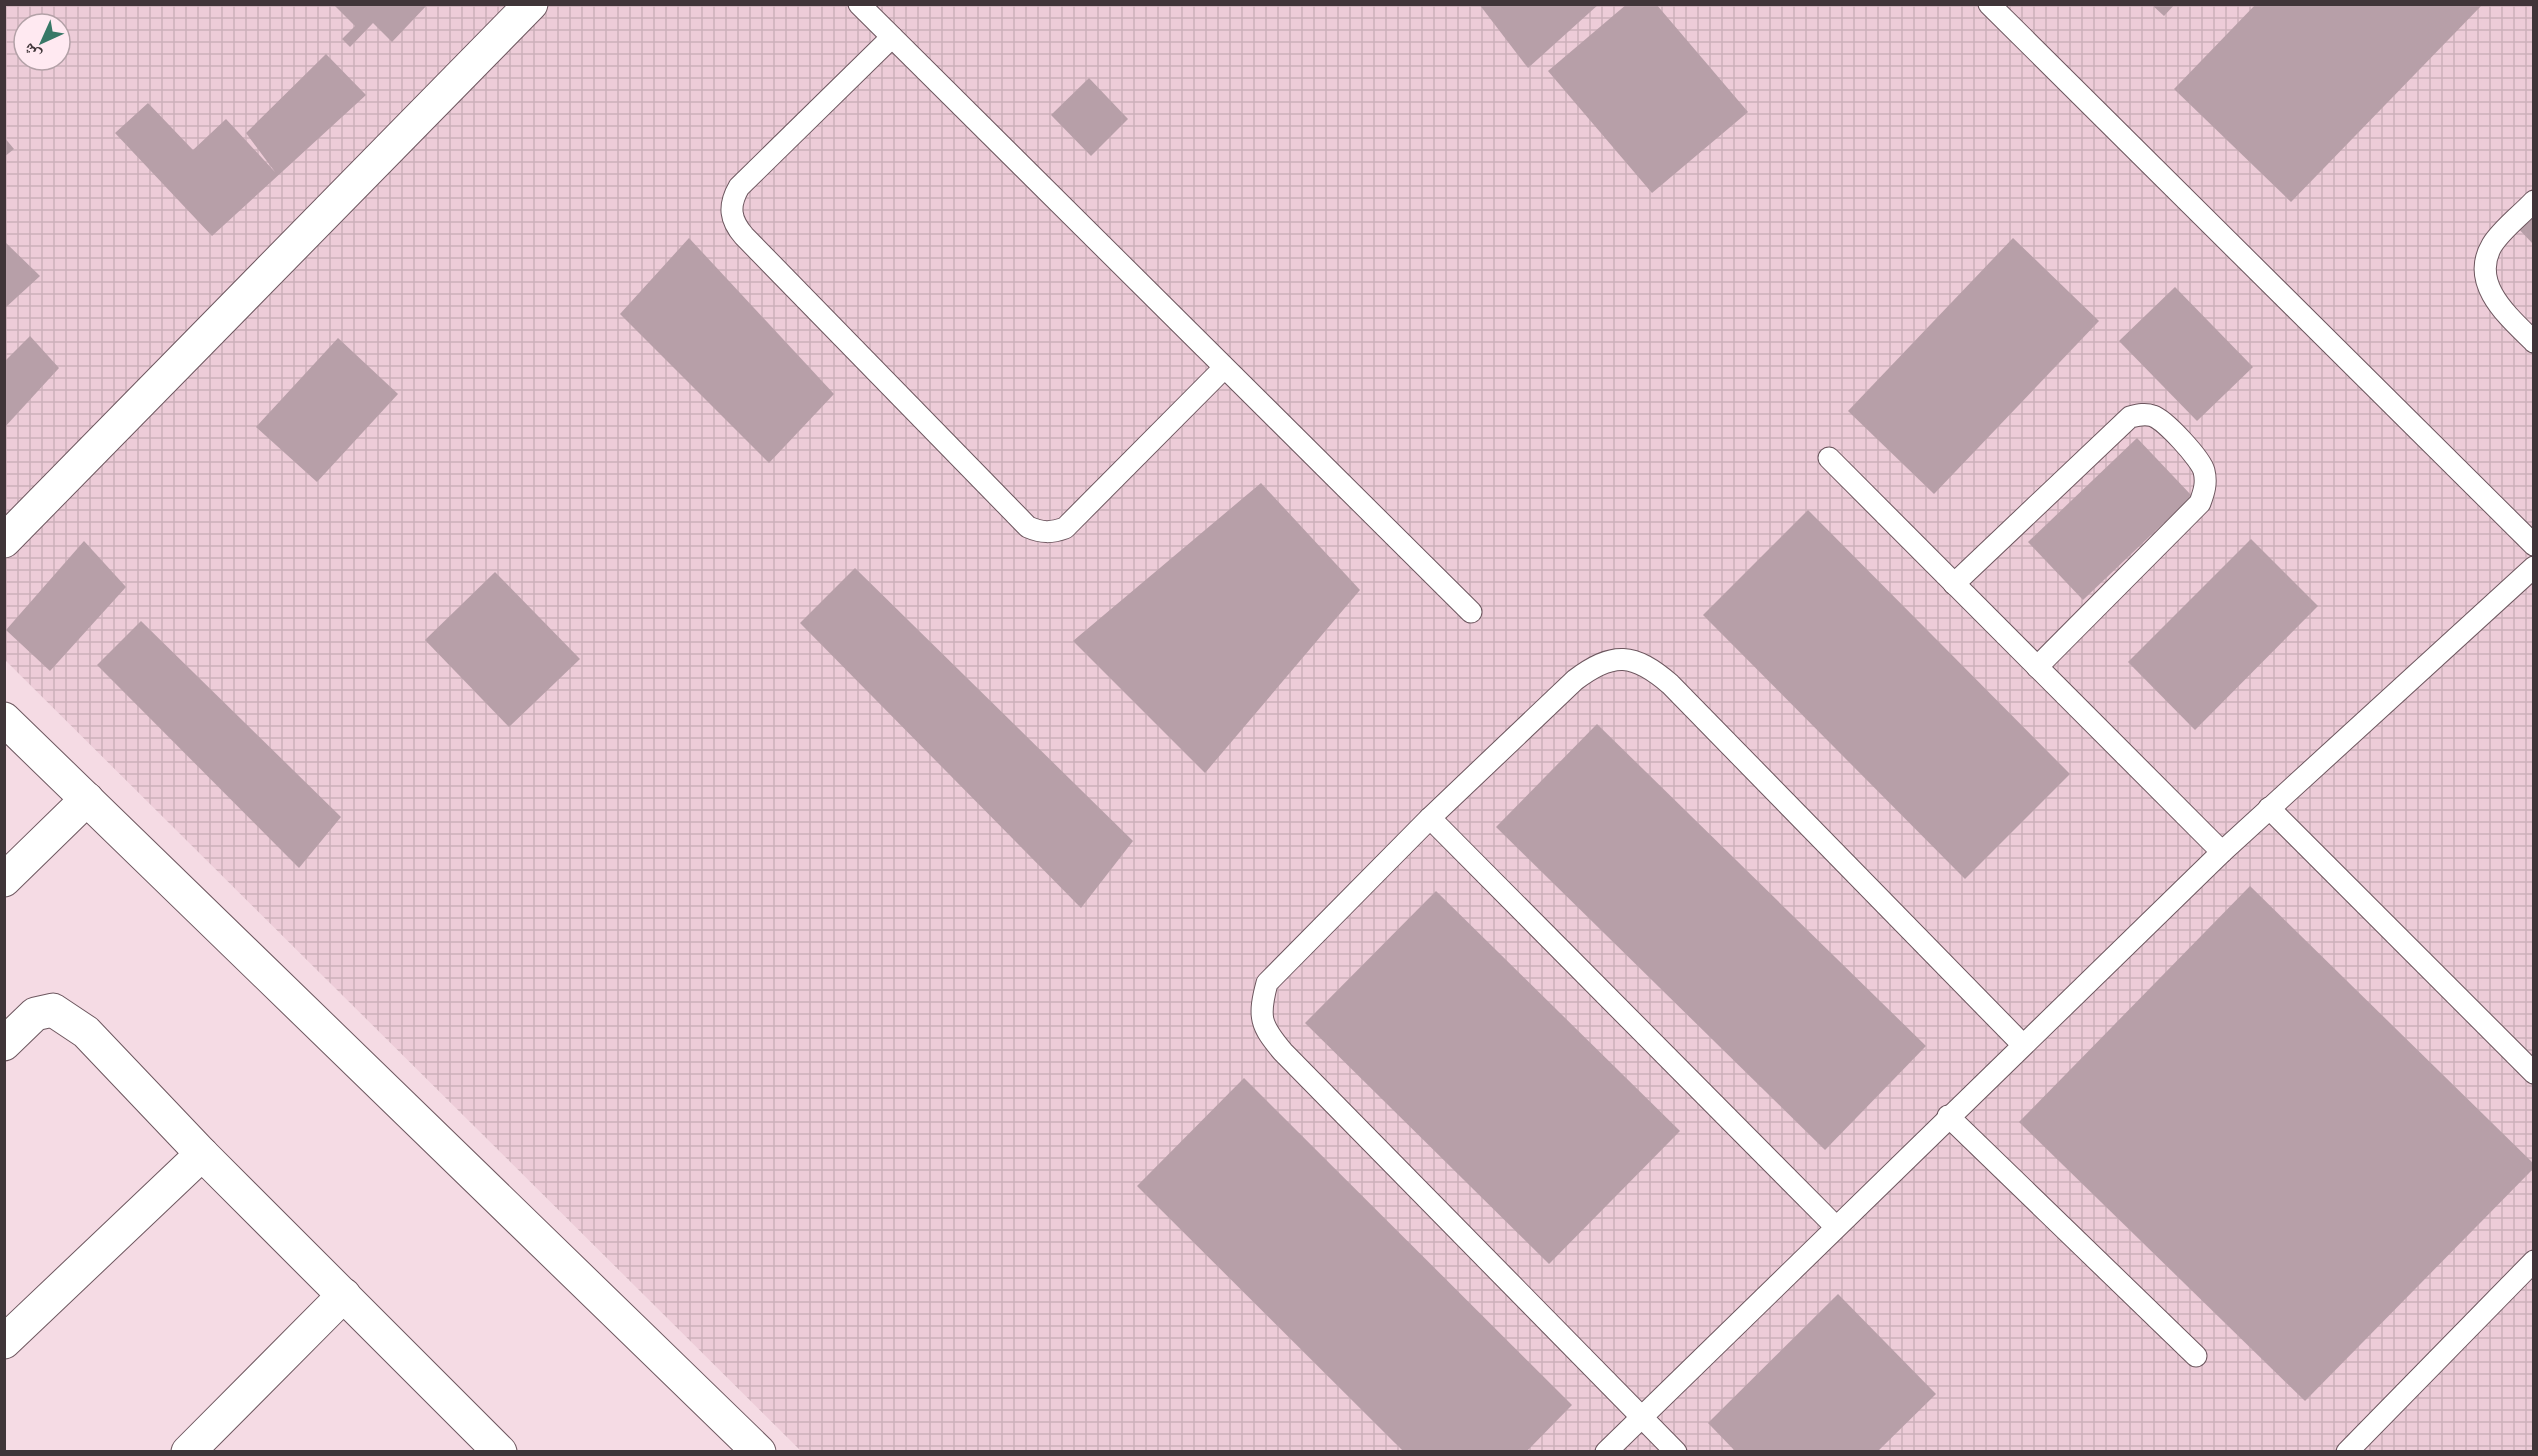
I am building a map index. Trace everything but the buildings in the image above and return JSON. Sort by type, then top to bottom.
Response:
[{"type":"street","points":[[4,541],[531,4]]},
{"type":"street","points":[[4,719],[759,1452]]},
{"type":"street","points":[[4,880],[87,799]]},
{"type":"street","points":[[4,1044],[35,1014],[53,1010],[60,1012],[86,1032],[202,1154],[344,1295],[487,1448]]},
{"type":"street","points":[[4,1342],[202,1154]]},
{"type":"street","points":[[188,1452],[344,1295]]},
{"type":"lane","points":[[859,4],[1471,612]]},
{"type":"lane","points":[[1989,4],[2534,545]]},
{"type":"lane","points":[[891,37],[739,187],[733,198],[731,212],[735,225],[744,236],[1028,527],[1040,532],[1052,532],[1065,528],[1224,368]]},
{"type":"lane","points":[[2534,201],[2492,246],[2485,271],[2492,297],[2534,342]]},
{"type":"lane","points":[[1954,584],[2130,417],[2142,413],[2155,416],[2165,424],[2204,469],[2206,487],[2200,503],[2037,667]]},
{"type":"lane","points":[[1828,458],[2222,852]]},
{"type":"lane","points":[[1606,1452],[2022,1044],[2268,808],[2534,567]]},
{"type":"lane","points":[[1676,1452],[1267,1033],[1260,1008],[1267,983],[1430,818],[1575,680],[1597,664],[1623,659],[1649,666],[1670,684],[2022,1044]]},
{"type":"lane","points":[[2268,808],[2534,1073]]},
{"type":"lane","points":[[1430,818],[1836,1226]]},
{"type":"lane","points":[[1948,1116],[2196,1356]]},
{"type":"lane","points":[[2347,1452],[2534,1261]]},
{"type":"shaded area","points":[[4,5],[2533,5],[2533,1451],[801,1451],[5,660]]}]
